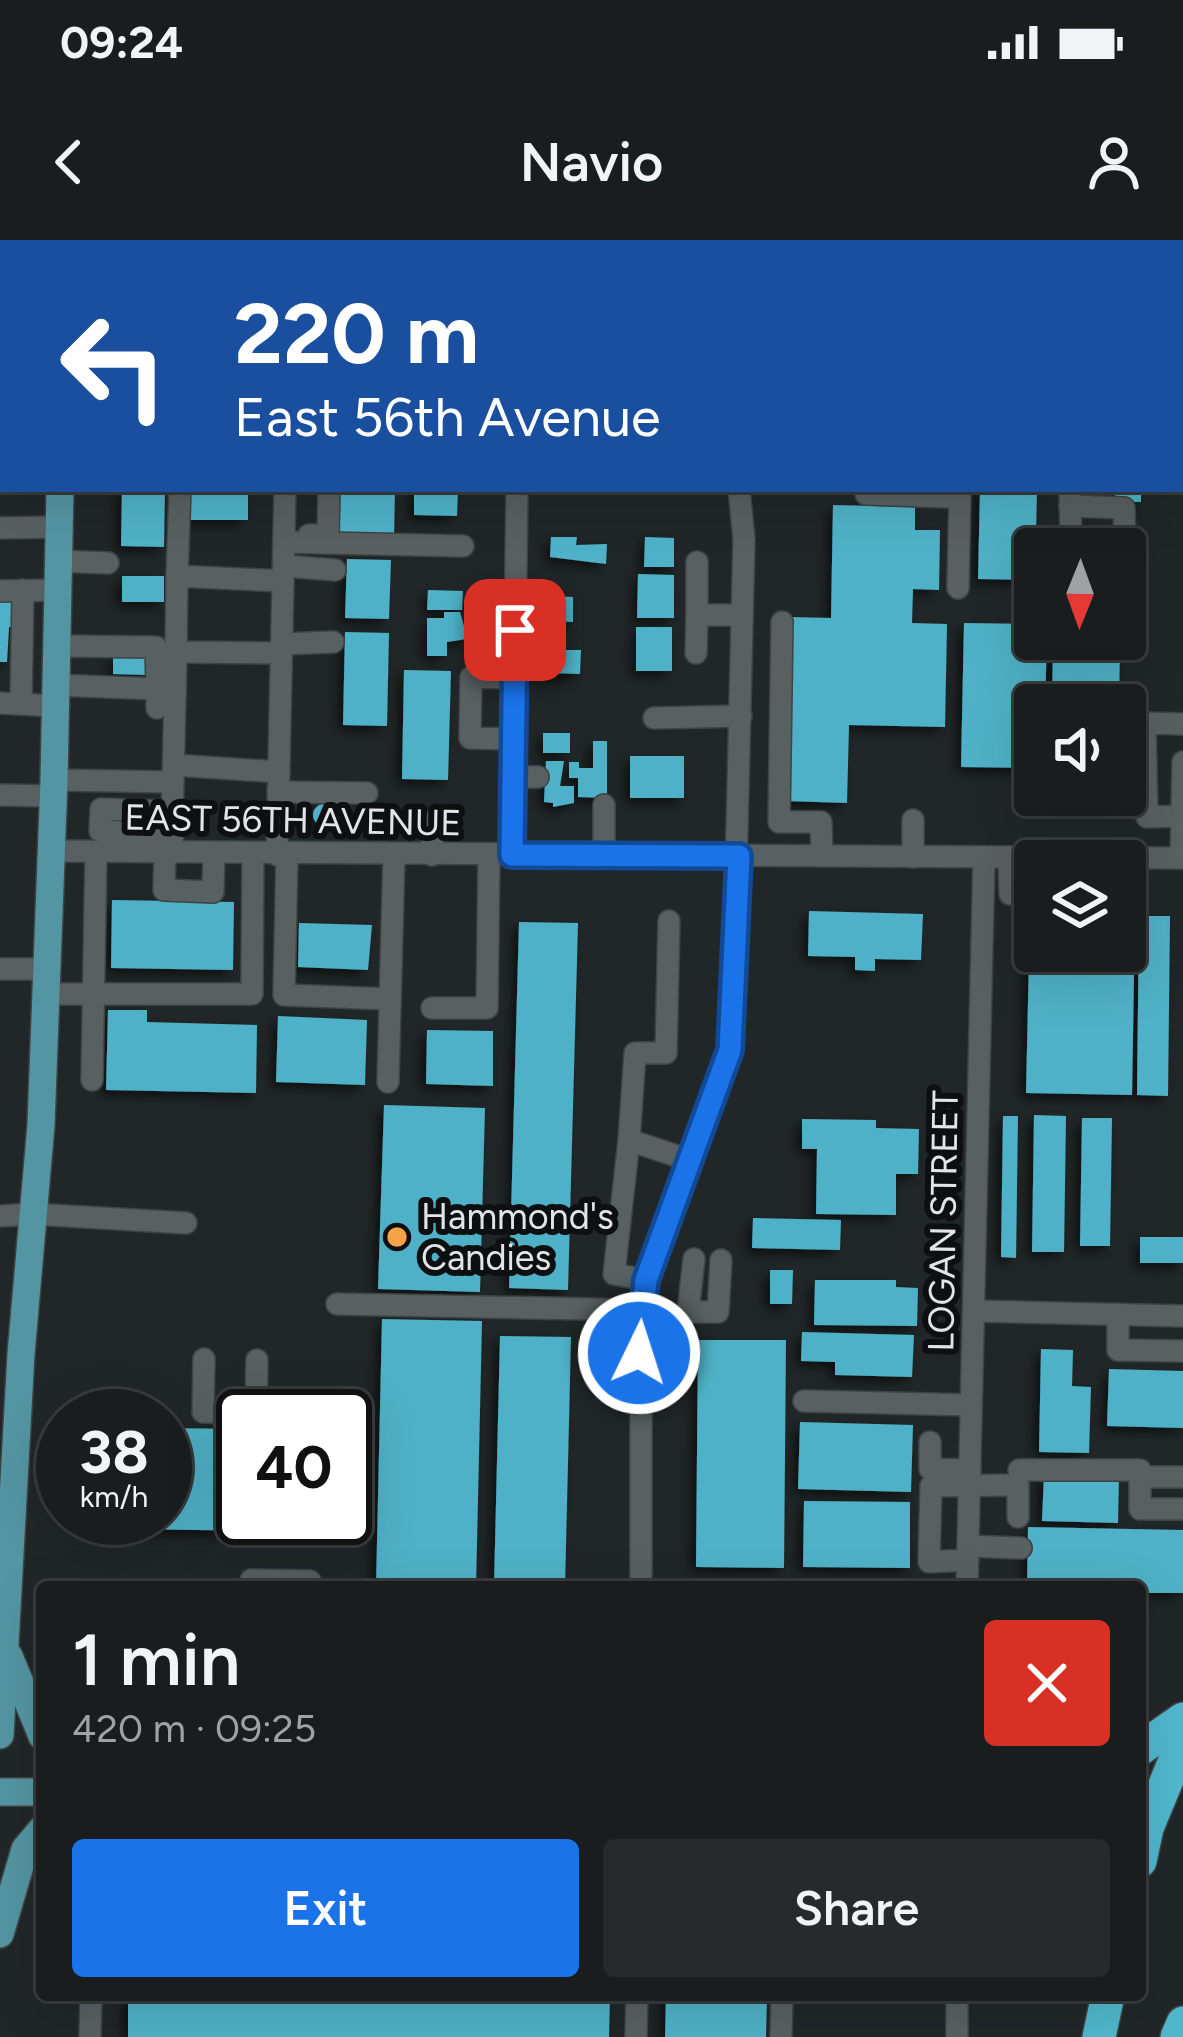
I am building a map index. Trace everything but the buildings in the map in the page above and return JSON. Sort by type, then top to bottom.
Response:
[{"type":"highway","points":[[1146,1745],[1183,1719]]},
{"type":"highway","points":[[1146,1833],[1157,1784],[1183,1741]]},
{"type":"highway","points":[[1099,2037],[1107,2001]]},
{"type":"highway","points":[[1177,2037],[1183,2023]]},
{"type":"main road","points":[[0,1735],[46,981],[60,492]]},
{"type":"main road","points":[[2,1644],[36,1726]]},
{"type":"main road","points":[[0,1792],[36,1792]]},
{"type":"main road","points":[[0,1934],[25,1849],[36,1836]]},
{"type":"street","points":[[180,492],[174,773],[164,890],[213,892],[214,854]]},
{"type":"street","points":[[285,492],[279,782],[284,995],[390,999]]},
{"type":"street","points":[[284,539],[328,535],[329,492]]},
{"type":"street","points":[[431,1008],[487,1007],[500,855],[513,777],[517,492]]},
{"type":"street","points":[[641,1581],[640,1310],[646,1280],[730,1050],[739,856],[740,492]]},
{"type":"street","points":[[866,494],[947,497],[947,492]]},
{"type":"street","points":[[958,588],[960,492]]},
{"type":"street","points":[[1071,528],[1070,497],[1124,508],[1124,528]]},
{"type":"street","points":[[0,528],[59,527]]},
{"type":"street","points":[[284,539],[463,546]]},
{"type":"street","points":[[58,561],[108,563]]},
{"type":"street","points":[[695,653],[697,562]]},
{"type":"street","points":[[177,576],[335,571]]},
{"type":"street","points":[[23,590],[10,703],[56,696],[157,698],[156,646],[57,646]]},
{"type":"street","points":[[0,591],[58,590]]},
{"type":"street","points":[[697,615],[742,615]]},
{"type":"street","points":[[782,622],[779,822],[821,822],[822,856]]},
{"type":"street","points":[[176,652],[333,642]]},
{"type":"street","points":[[514,678],[471,677],[470,738],[514,739]]},
{"type":"street","points":[[654,718],[741,716]]},
{"type":"street","points":[[1182,816],[1147,817],[1145,723],[1183,724]]},
{"type":"street","points":[[1182,858],[1183,762]]},
{"type":"street","points":[[0,795],[174,773],[367,793]]},
{"type":"street","points":[[513,777],[538,777]]},
{"type":"street","points":[[604,805],[604,855]]},
{"type":"street","points":[[913,820],[913,857]]},
{"type":"street","points":[[432,855],[434,823]]},
{"type":"street","name":"EAST 56TH AVENUE","points":[[51,850],[96,851],[168,843],[214,854],[1014,857]]},
{"type":"street","points":[[92,1080],[96,851]]},
{"type":"street","points":[[0,969],[95,994],[252,994],[253,854]]},
{"type":"street","points":[[388,1082],[394,855]]},
{"type":"street","name":"LOGAN STREET","points":[[967,1581],[984,857]]},
{"type":"street","points":[[1009,857],[1010,894]]},
{"type":"street","name":"EAST 56TH AVENUE","points":[[1146,858],[1182,858]]},
{"type":"street","points":[[646,1280],[614,1274],[635,1053],[666,1053],[670,921]]},
{"type":"street","points":[[629,1140],[688,1160]]},
{"type":"street","points":[[0,1216],[185,1223]]},
{"type":"street","points":[[694,1258],[688,1312],[718,1312],[722,1260]]},
{"type":"street","points":[[337,1304],[640,1310]]},
{"type":"street","points":[[974,1311],[1183,1316]]},
{"type":"street","points":[[1118,1314],[1118,1350],[1183,1351]]},
{"type":"street","points":[[203,1358],[202,1412],[256,1413],[257,1360]]},
{"type":"street","points":[[804,1401],[971,1405]]},
{"type":"street","points":[[930,1442],[930,1469],[970,1478]]},
{"type":"street","points":[[1021,1548],[929,1562],[931,1486],[1019,1470],[1140,1469],[1140,1509],[1183,1509]]},
{"type":"street","points":[[1018,1516],[1019,1470]]},
{"type":"street","points":[[1140,1477],[1183,1478]]},
{"type":"street","points":[[251,1580],[310,1581]]},
{"type":"street","points":[[90,2037],[91,2001]]},
{"type":"street","points":[[636,2037],[637,2001]]},
{"type":"street","points":[[781,2037],[782,2001]]},
{"type":"street","points":[[957,2001],[957,2037]]},
{"type":"place","name":"Hammond's Candies","points":[[397,1237]]},
{"type":"route","points":[[515,630],[512,855],[739,856],[730,1050],[646,1280],[639,1353]]}]
